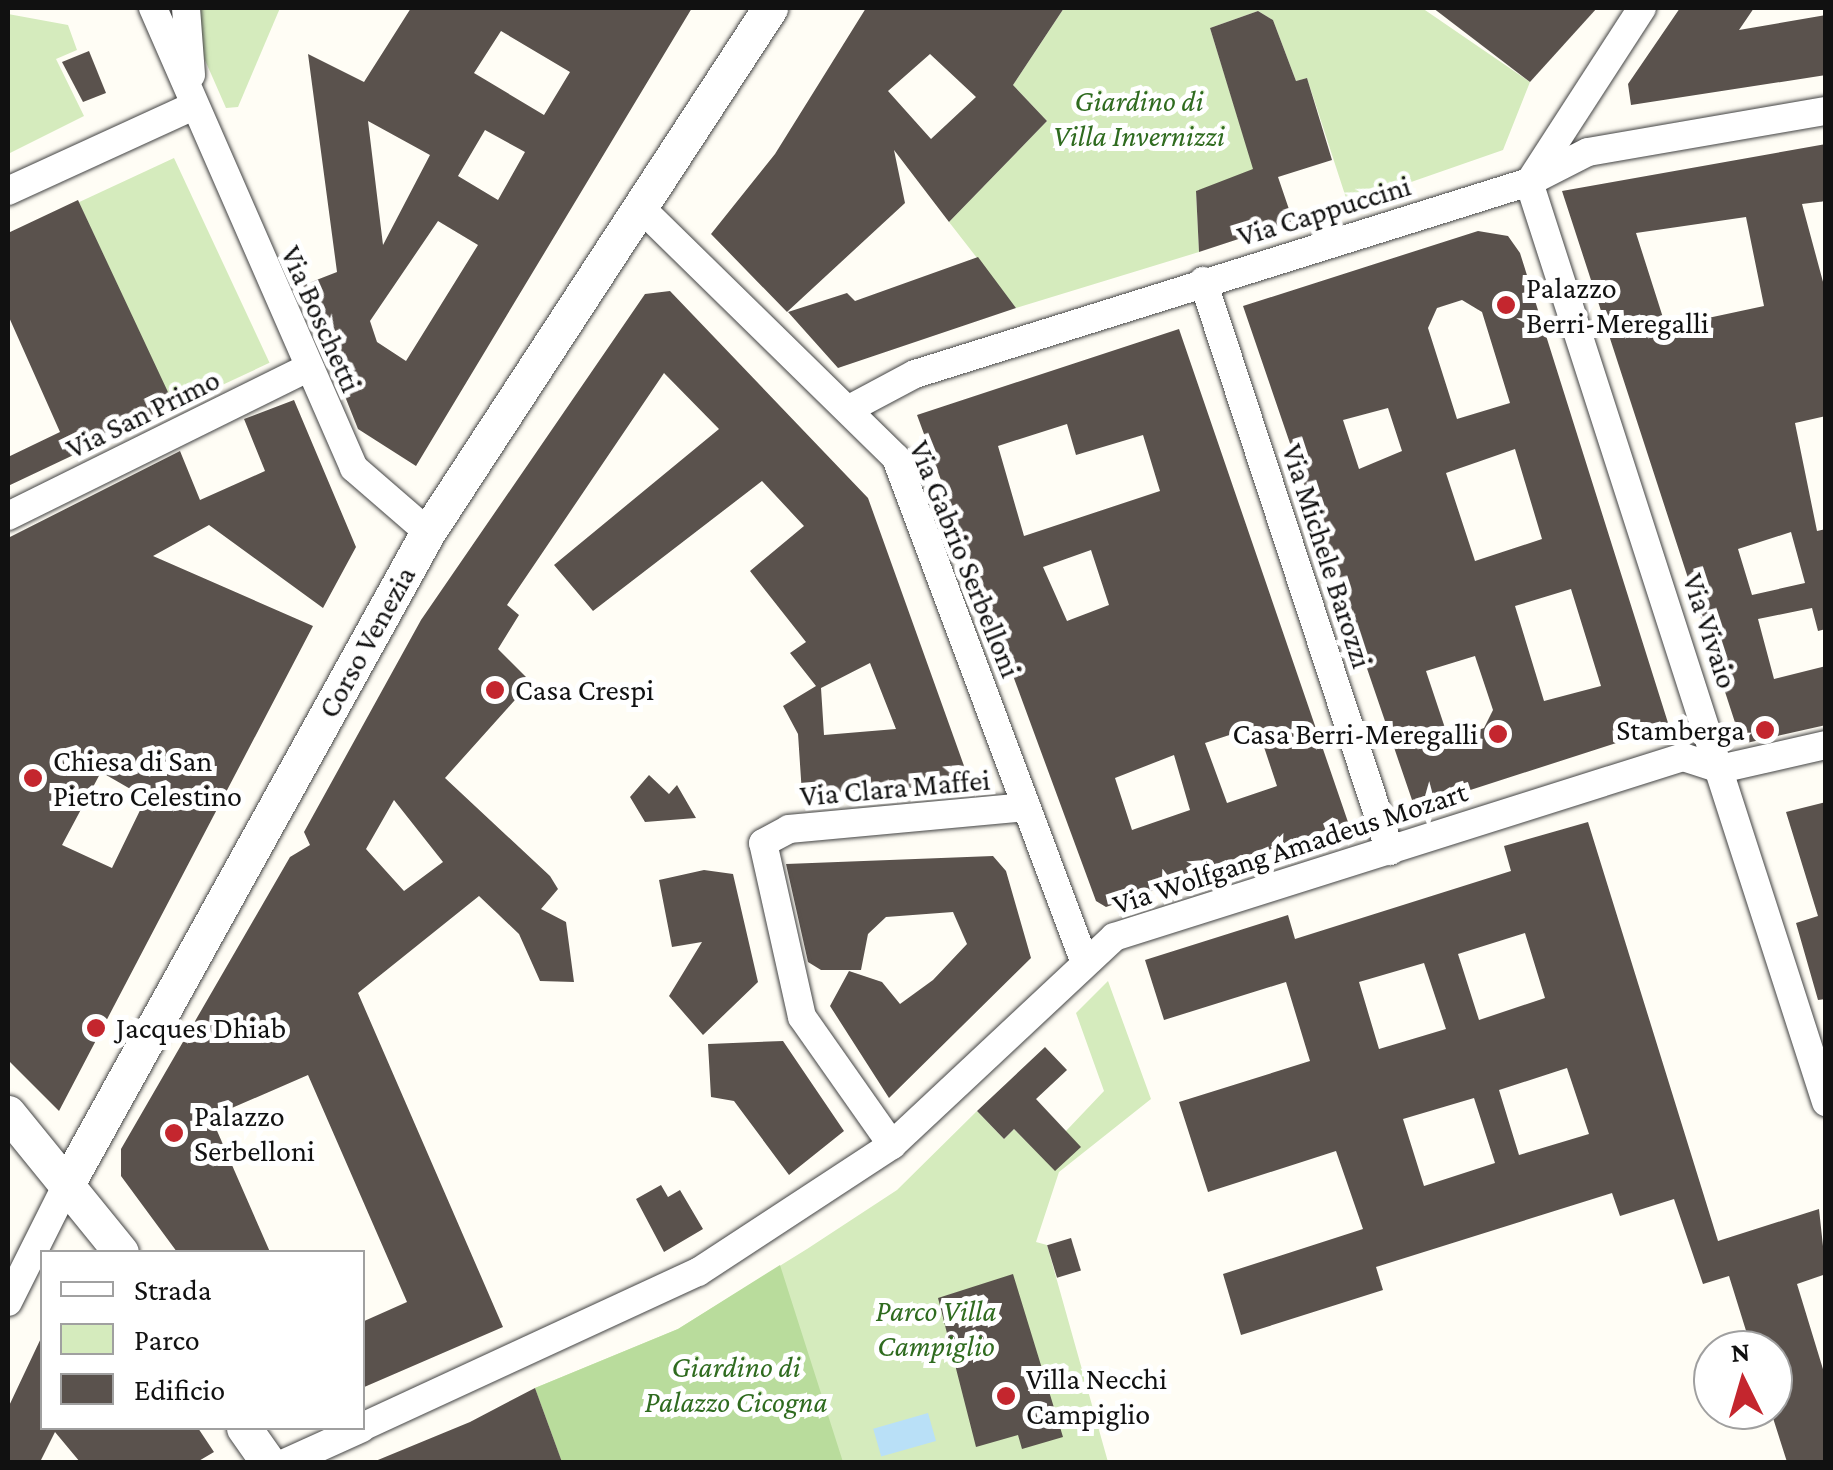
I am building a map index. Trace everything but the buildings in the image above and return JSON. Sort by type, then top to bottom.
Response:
[{"type":"street","name":"Via Boschetti","points":[[153,8],[306,369],[354,468],[428,532]]},
{"type":"street","points":[[8,191],[194,106],[186,8]]},
{"type":"street","name":"Corso Venezia","points":[[8,1302],[67,1184],[428,532],[643,210],[770,8]]},
{"type":"street","points":[[1530,182],[1642,8]]},
{"type":"street","name":"Via Cappuccini","points":[[851,408],[915,374],[1530,182],[1588,152],[1826,112]]},
{"type":"street","name":"Via Vivaio","points":[[1530,182],[1826,1102]]},
{"type":"street","name":"Via Gabrio Serbelloni","points":[[643,210],[851,408],[896,458],[1082,958]]},
{"type":"street","name":"Via Michele Barozzi","points":[[1203,281],[1390,851]]},
{"type":"street","name":"Via San Primo","points":[[8,516],[306,369]]},
{"type":"street","points":[[1720,769],[1826,745]]},
{"type":"street","name":"Via Wolfgang Amadeus Mozart","points":[[365,1426],[698,1272],[892,1145],[1082,958],[1114,936],[1683,757],[1720,769]]},
{"type":"street","name":"Via Clara Maffei","points":[[892,1145],[802,1016],[760,855],[769,834],[1026,807]]},
{"type":"street","points":[[8,1113],[119,1250]]},
{"type":"street","points":[[245,1430],[268,1462]]},
{"type":"street","name":"Via Wolfgang Amadeus Mozart","points":[[287,1462],[356,1430]]},
{"type":"green space","points":[[195,8],[280,8],[238,107],[226,108],[194,35]]},
{"type":"green space","name":"Giardino di Villa Invernizzi","points":[[1064,8],[1422,8],[1530,82],[1503,150],[1348,204],[1307,78],[1296,81],[1273,20],[1258,11],[1210,28],[1255,173],[1196,191],[1199,252],[1016,308],[949,222],[1047,121],[1013,85]]},
{"type":"green space","points":[[8,14],[68,25],[77,50],[56,59],[84,116],[8,154]]},
{"type":"green space","points":[[174,158],[270,363],[174,407],[79,202]]},
{"type":"green space","name":"Parco Villa Campiglio","points":[[1108,981],[1151,1099],[1059,1172],[1036,1242],[1047,1245],[1108,1462],[562,1462],[535,1388],[678,1329],[807,1249],[897,1190],[977,1111],[1004,1139],[1014,1129],[1055,1170],[1066,1131],[1104,1091],[1076,1013]]},
{"type":"green space","name":"Giardino di Palazzo Cicogna","points":[[780,1265],[843,1462],[562,1462],[535,1388],[678,1329]]},
{"type":"water","points":[[928,1413],[936,1441],[881,1457],[873,1429]]},
{"type":"place","name":"Palazzo Berri-Meregalli","points":[[1506,305]]},
{"type":"place","name":"Casa Crespi","points":[[495,690]]},
{"type":"place","name":"Stamberga","points":[[1765,730]]},
{"type":"place","name":"Casa Berri-Meregalli","points":[[1498,734]]},
{"type":"place","name":"Chiesa di San Pietro Celestino","points":[[33,778]]},
{"type":"place","name":"Jacques Dhiab","points":[[96,1028]]},
{"type":"place","name":"Palazzo Serbelloni","points":[[174,1133]]},
{"type":"place","name":"Villa Necchi Campiglio","points":[[1006,1396]]}]
